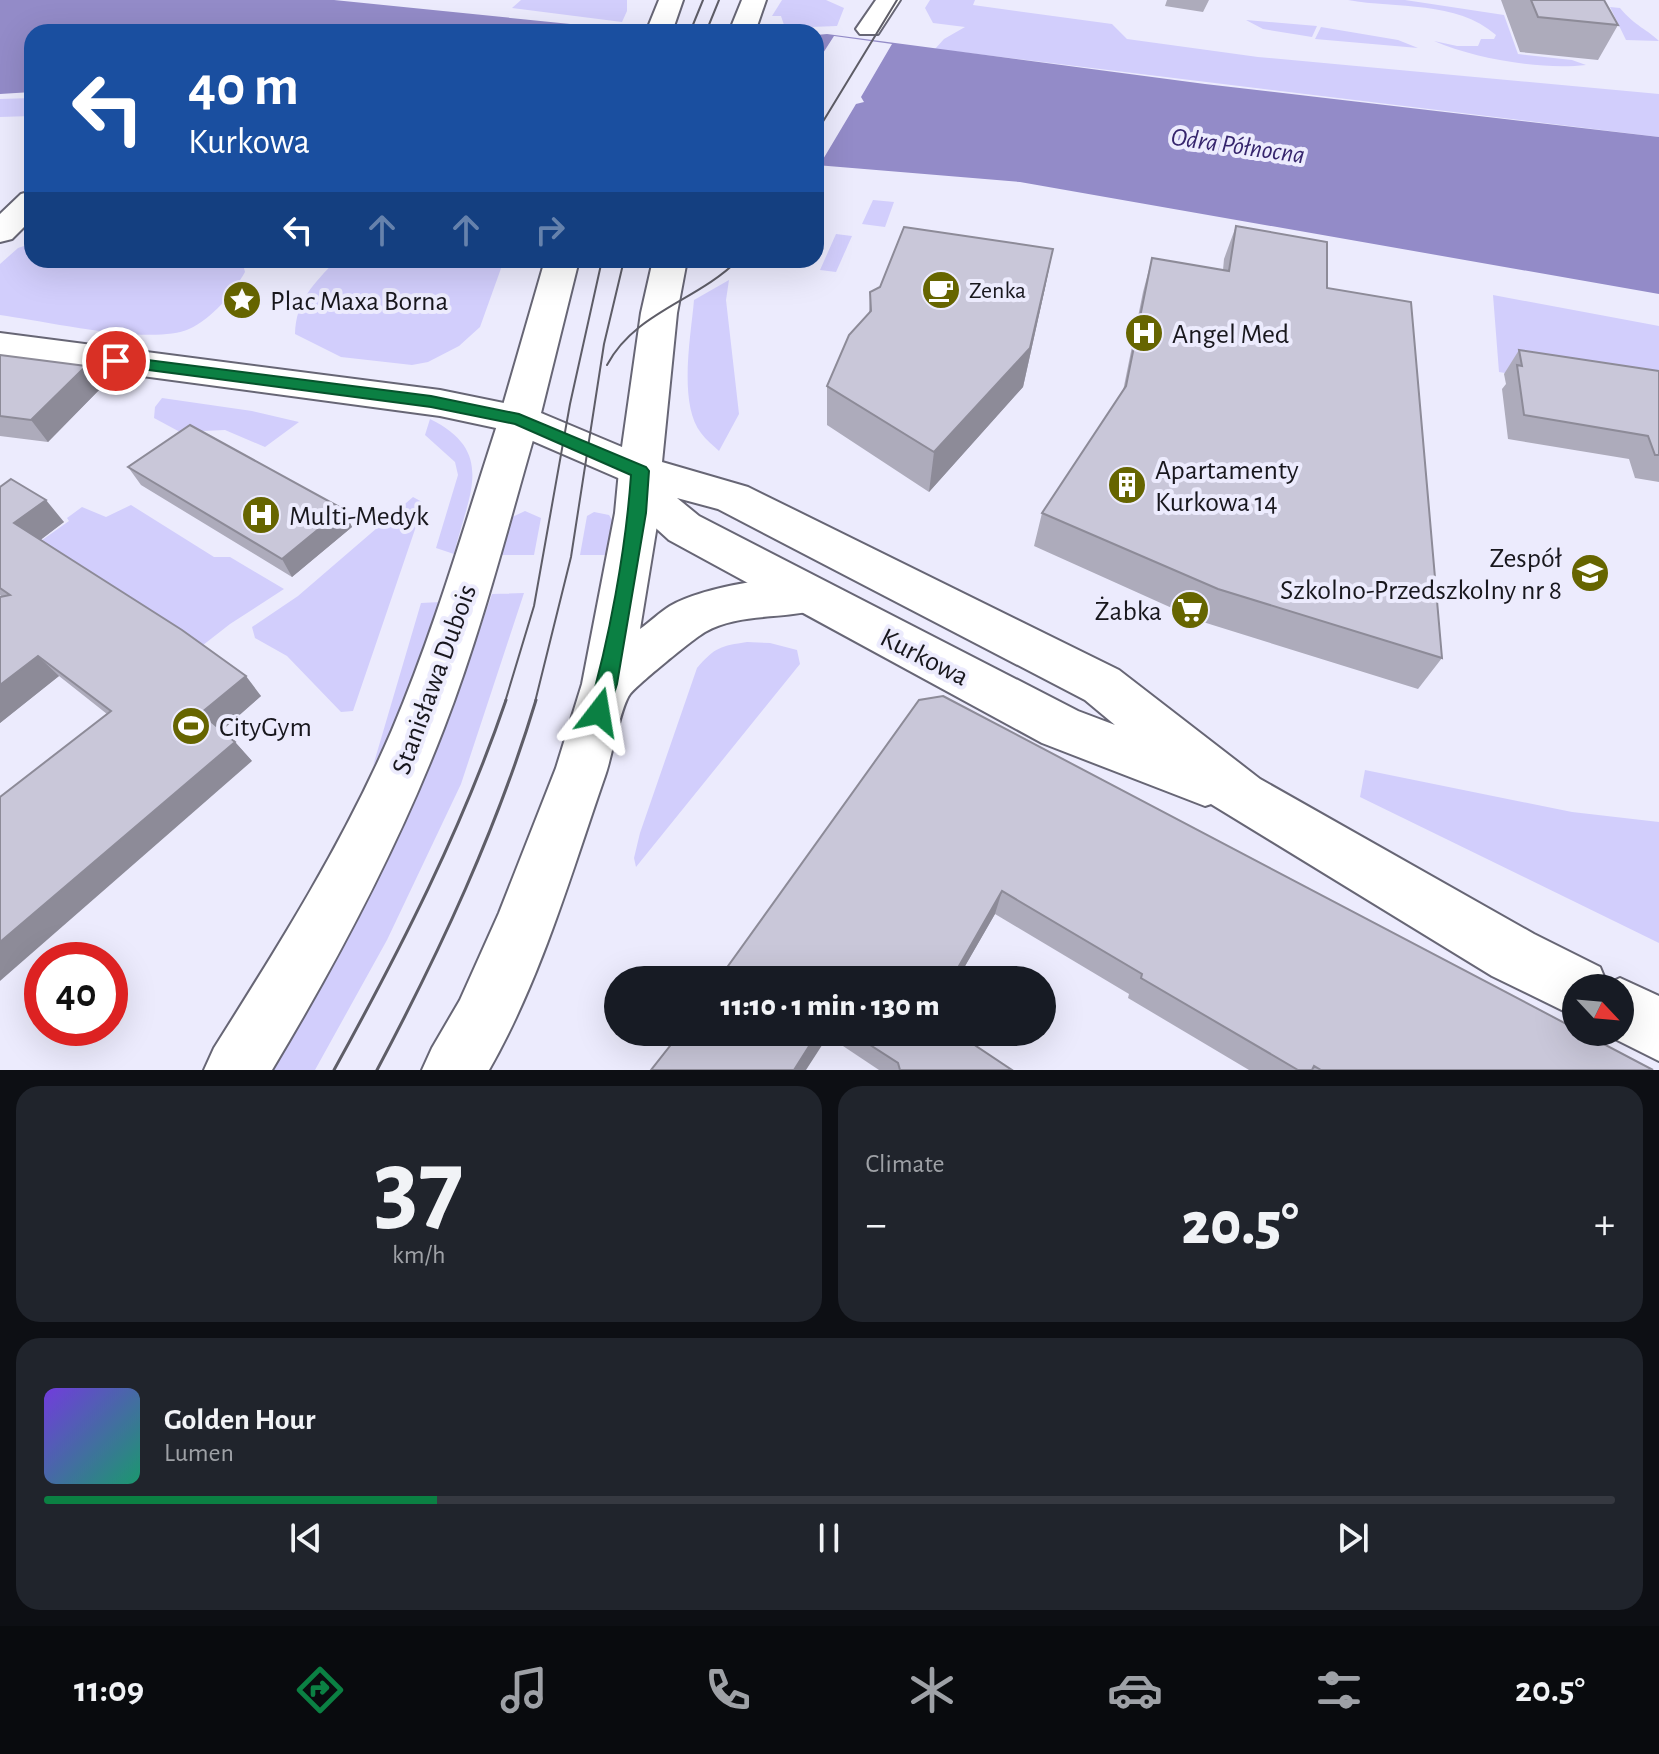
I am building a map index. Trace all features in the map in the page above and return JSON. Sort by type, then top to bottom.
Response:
[{"type":"main road","points":[[869,29],[888,0]]},
{"type":"main road","points":[[0,232],[24,209]]},
{"type":"main road","name":"Stanisława Dubois","points":[[236,1070],[323,925],[400,772],[451,639],[519,419],[560,268]]},
{"type":"main road","points":[[454,1070],[482,1022],[524,925],[582,768],[607,684],[637,513],[659,313],[668,268]]},
{"type":"main road","points":[[0,345],[431,402],[519,419]]},
{"type":"main road","name":"Kurkowa","points":[[519,419],[640,471],[733,498],[1102,685],[1241,796],[1513,955],[1562,980]]},
{"type":"main road","name":"Kurkowa","points":[[640,471],[662,509],[684,528],[807,595],[1074,734],[1241,796]]},
{"type":"main road","points":[[607,684],[687,619],[719,606],[807,595]]},
{"type":"main road","points":[[1634,1017],[1659,1030]]},
{"type":"shaded area","points":[[521,0],[627,0],[627,11],[622,22],[512,8]]},
{"type":"shaded area","points":[[782,0],[826,0],[844,8],[837,26],[784,24],[781,16],[772,16]]},
{"type":"shaded area","points":[[930,0],[975,0],[973,5],[1112,24],[1127,39],[1258,57],[1659,94],[1659,137],[935,49],[944,39],[965,27],[933,23],[925,8]]},
{"type":"shaded area","points":[[1348,0],[1405,0],[1504,15],[1518,54],[1572,60],[1586,65],[1549,66],[1509,62],[1469,53],[1434,41],[1478,46],[1481,39],[1494,39],[1496,35],[1463,16],[1445,11]]},
{"type":"shaded area","points":[[1610,7],[1620,8],[1659,41],[1626,40]]},
{"type":"shaded area","points":[[1246,20],[1317,26],[1312,37],[1263,29]]},
{"type":"shaded area","points":[[1321,27],[1398,40],[1418,48],[1315,39]]},
{"type":"shaded area","points":[[24,98],[24,116],[0,117],[0,99]]},
{"type":"shaded area","points":[[873,200],[894,202],[885,227],[862,224]]},
{"type":"shaded area","points":[[836,234],[852,236],[836,272],[820,270],[824,268]]},
{"type":"shaded area","points":[[24,246],[24,268],[244,268],[245,272],[221,305],[198,325],[172,334],[124,334],[0,315],[0,264]]},
{"type":"shaded area","points":[[329,268],[501,268],[480,327],[459,346],[428,362],[412,365],[341,357],[295,334],[299,311],[314,285]]},
{"type":"shaded area","points":[[729,280],[726,300],[739,414],[719,451],[703,436],[694,420],[688,387],[689,350],[694,300]]},
{"type":"shaded area","points":[[1493,295],[1659,326],[1659,398],[1499,372]]},
{"type":"shaded area","points":[[162,398],[252,411],[299,422],[265,447],[225,430],[180,432],[154,418],[155,407]]},
{"type":"shaded area","points":[[430,419],[451,432],[464,446],[471,461],[470,494],[454,554],[436,548],[458,475],[455,462],[425,435]]},
{"type":"shaded area","points":[[413,497],[424,503],[353,711],[341,712],[287,656],[255,638],[252,627],[298,596]]},
{"type":"shaded area","points":[[131,505],[214,557],[230,557],[284,589],[198,649],[38,543],[69,521],[67,518],[82,507],[106,517]]},
{"type":"shaded area","points":[[525,511],[541,518],[534,555],[500,555],[508,519]]},
{"type":"shaded area","points":[[594,512],[609,515],[612,520],[607,555],[580,555],[587,516]]},
{"type":"shaded area","points":[[524,593],[461,784],[387,940],[315,1070],[270,1070],[375,882],[451,712],[492,594]]},
{"type":"shaded area","points":[[441,602],[398,719],[373,766],[421,603]]},
{"type":"shaded area","points":[[747,642],[770,643],[797,650],[800,664],[636,867],[634,858],[640,833],[697,668],[719,649]]},
{"type":"shaded area","points":[[1365,770],[1572,812],[1659,822],[1659,943],[1360,797]]},
{"type":"water","points":[[0,0],[334,0],[571,24],[24,24],[24,92],[0,94]]},
{"type":"water","name":"Odra Północna","points":[[824,34],[1205,84],[1659,137],[1659,294],[1020,182],[824,166]]},
{"type":"pier","points":[[834,36],[892,44],[861,97],[864,102],[856,104],[824,158],[824,52]]},
{"type":"building","points":[[1531,0],[1604,0],[1618,25],[1538,17]]},
{"type":"building","points":[[1236,226],[1327,242],[1327,288],[1411,302],[1442,658],[1218,589],[1042,513],[1126,386],[1152,258],[1229,271]]},
{"type":"building","points":[[904,227],[1053,249],[1030,348],[934,452],[827,386],[849,335],[871,311],[870,292],[880,287]]},
{"type":"building","points":[[1519,350],[1659,371],[1659,455],[1655,455],[1648,436],[1524,415],[1517,365],[1522,366]]},
{"type":"building","points":[[0,355],[86,366],[31,420],[0,416]]},
{"type":"building","name":"Multi-Medyk","points":[[190,425],[343,509],[282,559],[128,467]]},
{"type":"building","points":[[11,479],[46,500],[14,523],[182,630],[246,676],[201,713],[235,742],[0,942],[0,797],[111,711],[38,656],[0,685],[0,597],[10,595],[0,588],[0,487]]},
{"type":"building","points":[[943,696],[1562,1022],[1562,1046],[1608,1046],[1653,1070],[1321,1070],[1314,1066],[1312,1070],[1298,1070],[1141,978],[1142,974],[1002,891],[959,966],[728,966],[919,700]]},
{"type":"building","points":[[670,1046],[809,1046],[794,1070],[651,1070]]},
{"type":"building","points":[[872,1046],[976,1046],[1012,1070],[900,1070],[898,1063]]},
{"type":"tram line","points":[[693,24],[703,0]]},
{"type":"tram line","points":[[709,24],[719,0]]},
{"type":"tram line","points":[[824,120],[897,0]]},
{"type":"tram line","points":[[505,702],[534,606],[570,404],[600,268]]},
{"type":"tram line","points":[[535,702],[571,557],[604,344],[622,268]]},
{"type":"tram line","points":[[607,365],[619,347],[650,319],[729,268]]},
{"type":"tram line","points":[[334,1070],[383,980],[450,842],[506,700]]},
{"type":"tram line","points":[[377,1070],[466,889],[504,796],[536,700]]},
{"type":"place","name":"Zenka","points":[[941,290]]},
{"type":"place","name":"Plac Maxa Borna","points":[[242,300]]},
{"type":"place","name":"Angel Med","points":[[1144,333]]},
{"type":"place","name":"Apartamenty Kurkowa 14","points":[[1127,485]]},
{"type":"place","name":"Multi-Medyk","points":[[261,515]]},
{"type":"place","name":"Zespół Szkolno-Przedszkolny nr 8","points":[[1590,573]]},
{"type":"place","name":"Żabka","points":[[1190,610]]},
{"type":"place","name":"CityGym","points":[[191,726]]},
{"type":"route","points":[[116,361],[431,402],[519,419],[640,471],[637,513],[607,684],[599,712]]}]
